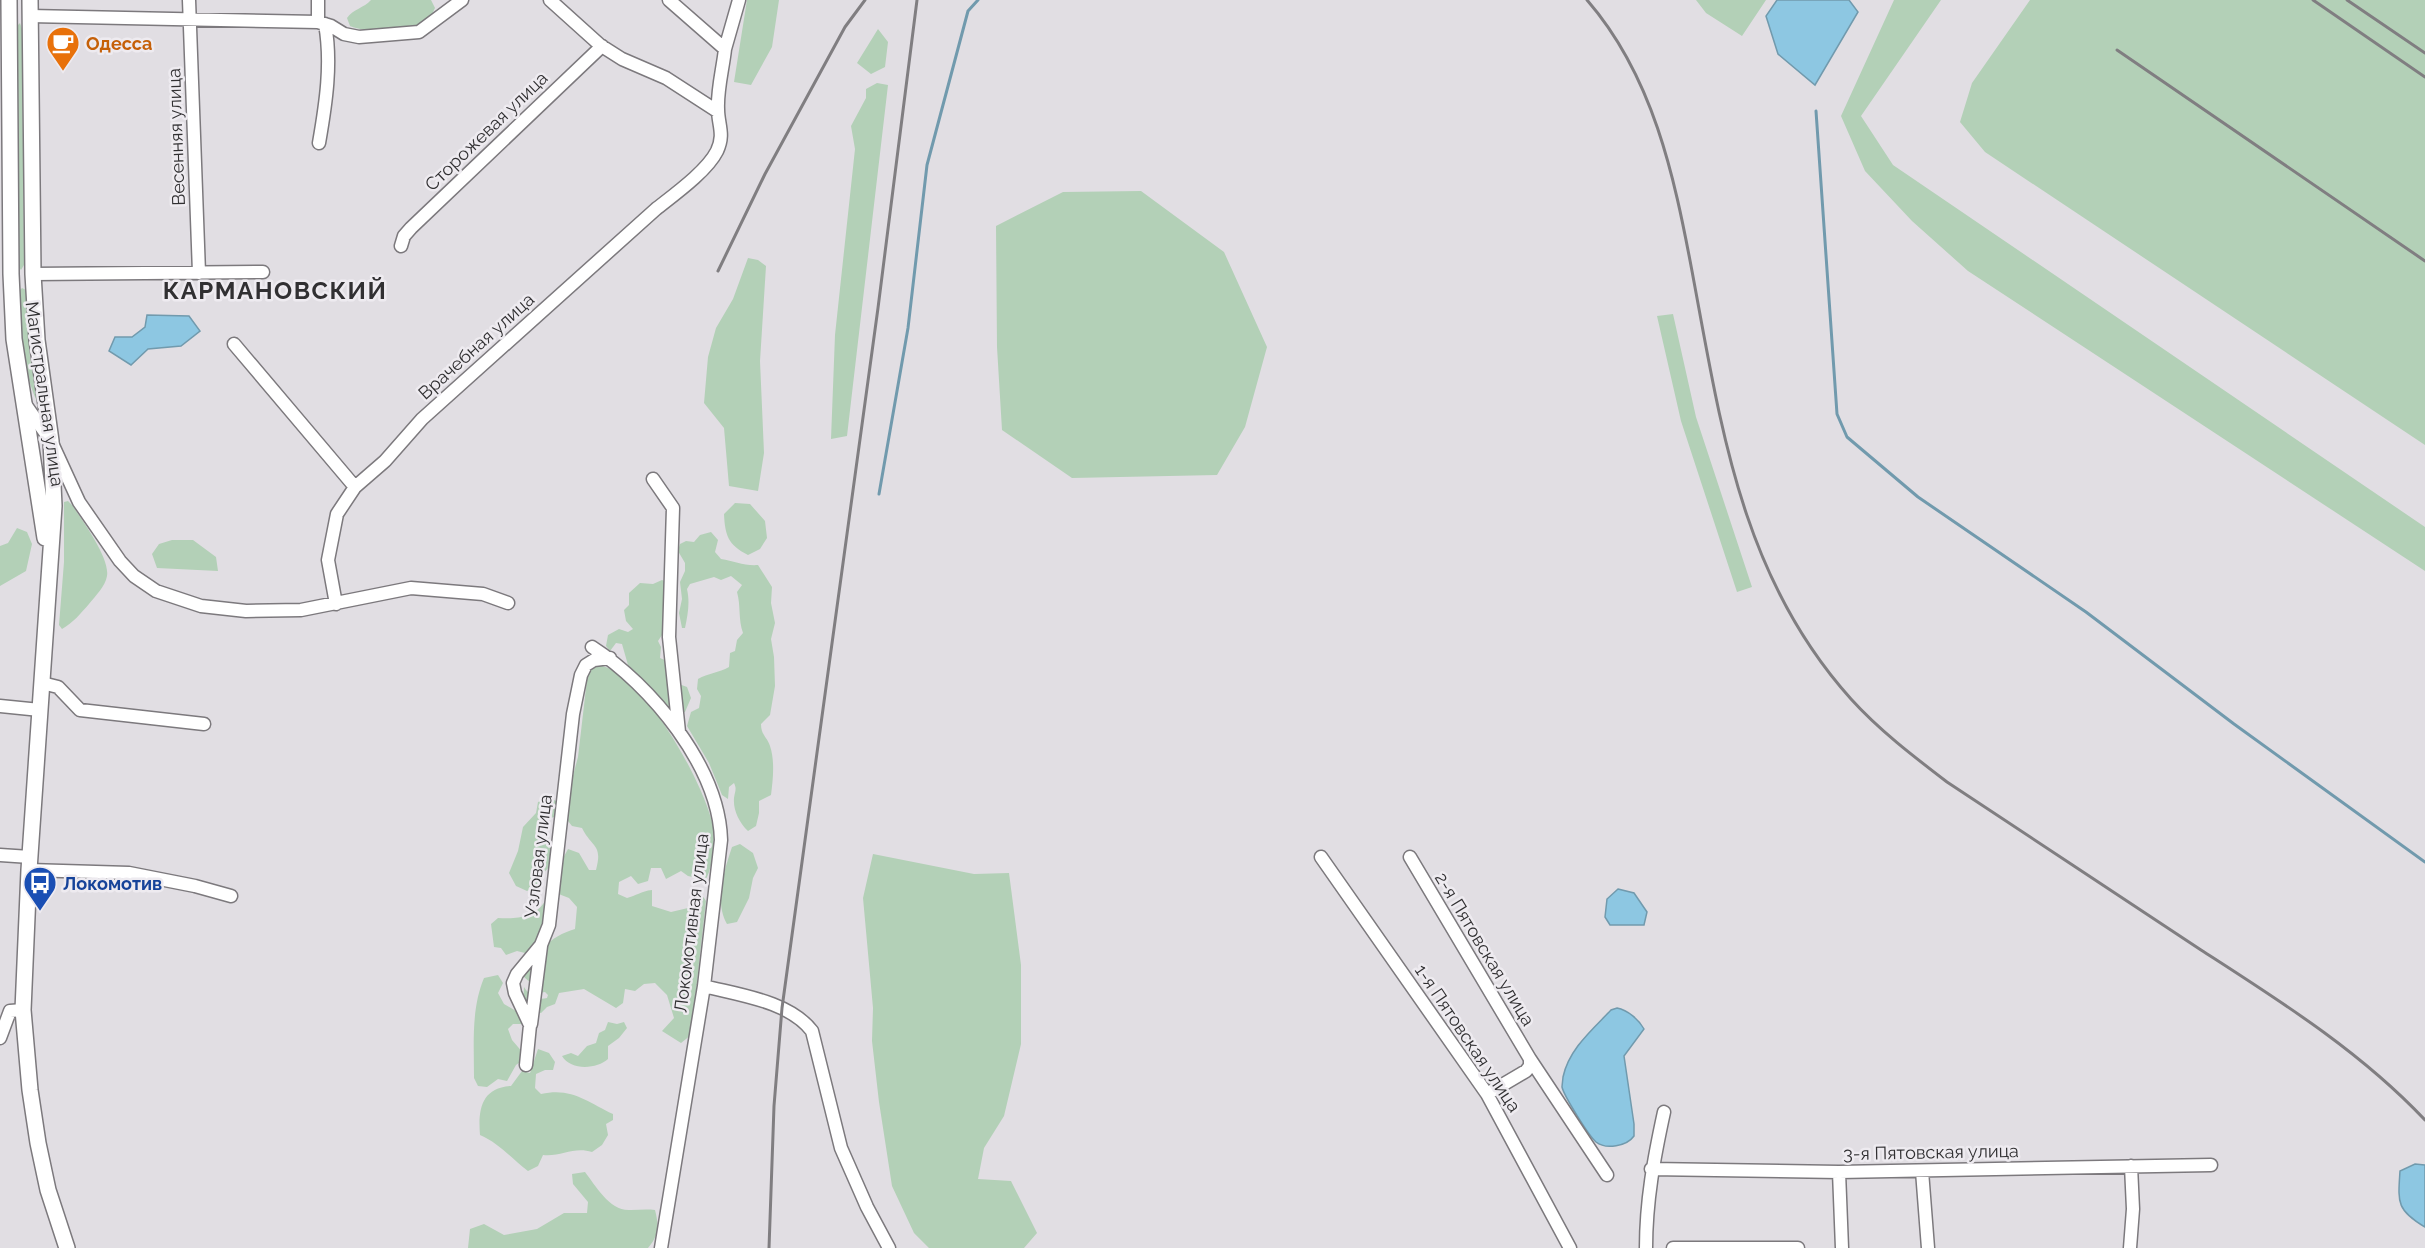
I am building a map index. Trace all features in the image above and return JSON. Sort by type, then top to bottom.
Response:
[{"type":"main road","name":"Магистральная улица","points":[[9,0],[4,17],[6,274],[50,577]]},
{"type":"main road","name":"Магистральная улица","points":[[30,0],[33,274],[37,340],[51,441],[54,506],[29,864],[11,1010],[30,1090],[48,1190],[67,1248]]},
{"type":"main road","points":[[4,17],[30,16]]},
{"type":"main road","points":[[6,274],[33,274]]},
{"type":"street","name":"Весенняя улица","points":[[189,0],[199,273]]},
{"type":"street","points":[[318,0],[321,23],[329,51],[326,102],[320,143]]},
{"type":"street","points":[[30,16],[189,18],[321,23],[344,34],[372,36],[419,32],[462,0]]},
{"type":"street","points":[[550,0],[602,46],[622,59],[666,78],[717,111],[725,49],[739,0]]},
{"type":"street","points":[[669,0],[725,49]]},
{"type":"street","name":"Сторожевая улица","points":[[401,246],[404,236],[411,228],[602,46]]},
{"type":"street","name":"Врачебная улица","points":[[336,604],[328,560],[337,514],[355,487],[385,462],[422,419],[450,393],[656,209],[691,181],[717,152],[721,139],[721,123],[717,111]]},
{"type":"street","points":[[33,274],[262,273]]},
{"type":"street","points":[[234,344],[355,487]]},
{"type":"street","points":[[23,403],[51,441],[79,502],[93,522],[134,576],[156,591],[201,606],[246,611],[301,610],[411,588],[483,594],[508,603]]},
{"type":"street","points":[[653,479],[673,508],[669,638],[679,732]]},
{"type":"street","name":"Локомотивная улица","points":[[592,646],[610,658],[641,686],[679,732],[701,768],[717,804],[721,822],[721,840],[704,986],[661,1248]]},
{"type":"street","name":"Узловая улица","points":[[530,1025],[515,993],[513,983],[517,974],[541,945],[549,924],[573,714],[581,675],[586,664],[594,660],[610,658]]},
{"type":"street","points":[[42,683],[58,687],[80,710],[204,724]]},
{"type":"street","points":[[0,706],[40,710]]},
{"type":"street","points":[[0,855],[29,864],[129,873],[231,896]]},
{"type":"street","name":"1-я Пятовская улица","points":[[1322,857],[1487,1094],[1570,1248]]},
{"type":"street","name":"2-я Пятовская улица","points":[[1410,857],[1530,1059],[1607,1175]]},
{"type":"street","points":[[526,1065],[541,945]]},
{"type":"street","points":[[704,986],[782,1008],[805,1021],[812,1030],[841,1149],[867,1207],[889,1248]]},
{"type":"street","points":[[0,1038],[11,1010]]},
{"type":"street","points":[[1487,1094],[1526,1071],[1530,1066],[1530,1059]]},
{"type":"street","points":[[1646,1248],[1646,1209],[1651,1169],[1664,1112]]},
{"type":"street","name":"3-я Пятовская улица","points":[[1651,1169],[1839,1172],[2211,1165]]},
{"type":"street","points":[[2130,1248],[2133,1209],[2131,1166]]},
{"type":"street","points":[[1922,1171],[1928,1248]]},
{"type":"street","points":[[1839,1172],[1842,1248]]},
{"type":"street","points":[[1673,1248],[1798,1248]]},
{"type":"green space","points":[[371,0],[431,0],[435,8],[428,21],[413,29],[379,31],[350,26],[347,18]]},
{"type":"green space","points":[[747,0],[779,0],[772,47],[751,85],[734,82]]},
{"type":"green space","points":[[1696,0],[1766,0],[1742,36],[1706,13]]},
{"type":"green space","points":[[1894,0],[1941,0],[1861,116],[1893,165],[2425,527],[2425,571],[1968,271],[1912,221],[1865,171],[1841,116]]},
{"type":"green space","points":[[2030,0],[2425,0],[2425,445],[1985,152],[1960,122],[1972,83]]},
{"type":"green space","points":[[20,23],[22,29],[24,265],[21,270],[17,265],[16,27]]},
{"type":"green space","points":[[878,29],[888,42],[885,67],[871,74],[857,63]]},
{"type":"green space","points":[[877,83],[888,85],[847,436],[831,439],[835,335],[855,149],[851,126],[866,98],[866,89]]},
{"type":"green space","points":[[1141,191],[1224,252],[1267,347],[1245,427],[1217,475],[1072,478],[1002,430],[997,347],[996,226],[1063,192]]},
{"type":"green space","points":[[748,258],[758,260],[766,266],[760,361],[764,453],[758,491],[729,486],[724,428],[704,403],[708,357],[716,328],[733,299]]},
{"type":"green space","points":[[22,288],[26,290],[30,358],[40,407],[29,380],[26,365],[21,320],[20,290]]},
{"type":"green space","points":[[1673,314],[1696,417],[1752,587],[1737,592],[1681,421],[1657,316]]},
{"type":"green space","points":[[68,501],[95,540],[107,568],[107,576],[89,604],[62,629],[59,625],[64,562],[64,502]]},
{"type":"green space","points":[[735,503],[750,504],[765,521],[767,538],[760,549],[748,555],[732,543],[725,528],[724,514]]},
{"type":"green space","points":[[17,528],[27,532],[32,544],[26,571],[0,586],[0,546],[8,543]]},
{"type":"green space","points":[[711,532],[718,540],[715,552],[721,559],[758,565],[772,587],[771,603],[775,623],[771,639],[775,686],[770,715],[761,724],[772,752],[771,795],[759,801],[756,826],[748,831],[739,820],[736,811],[734,783],[729,787],[728,799],[722,795],[709,763],[687,726],[691,712],[699,708],[701,696],[697,689],[698,679],[729,667],[730,653],[735,651],[737,640],[743,633],[737,592],[742,585],[731,576],[721,580],[714,577],[690,584],[687,589],[687,618],[685,628],[682,628],[679,613],[682,599],[680,582],[685,571],[685,563],[678,551],[680,544],[686,541],[694,542],[700,535]]},
{"type":"green space","points":[[172,540],[193,540],[216,557],[218,571],[157,568],[152,554],[159,544]]},
{"type":"green space","points":[[662,580],[669,583],[668,626],[658,641],[661,647],[660,658],[671,663],[676,683],[687,687],[691,698],[685,712],[677,715],[628,665],[622,644],[616,643],[610,651],[606,646],[608,635],[619,629],[628,632],[633,629],[626,621],[624,610],[629,605],[629,593],[640,583],[653,584]]},
{"type":"green space","points":[[594,665],[612,670],[631,684],[650,705],[668,730],[698,783],[713,826],[713,854],[705,880],[688,876],[681,871],[666,879],[661,868],[651,868],[648,881],[638,884],[631,876],[619,882],[618,894],[627,898],[652,890],[652,906],[671,912],[688,908],[695,896],[702,895],[706,901],[691,1035],[681,1043],[662,1031],[674,1018],[667,995],[655,983],[644,984],[635,991],[625,989],[623,1003],[616,1008],[584,989],[559,993],[555,1004],[547,1007],[541,1013],[532,1012],[525,1024],[513,1024],[508,1029],[512,1040],[524,1054],[523,1060],[516,1065],[507,1081],[498,1079],[487,1087],[478,1086],[474,1078],[474,1027],[477,1002],[484,978],[498,975],[503,983],[498,993],[504,1004],[516,1011],[523,1009],[524,987],[534,997],[547,998],[548,995],[545,992],[539,993],[524,977],[544,947],[558,936],[575,929],[577,907],[569,898],[556,893],[561,862],[568,849],[579,853],[589,870],[596,870],[598,855],[595,847],[582,828],[572,826],[568,821],[571,783],[578,757],[588,671]]},
{"type":"green space","points":[[550,798],[556,801],[560,799],[560,812],[548,819],[547,823],[546,830],[553,844],[550,866],[538,879],[537,886],[527,891],[516,886],[509,873],[518,851],[523,827],[536,813],[538,802]]},
{"type":"green space","points":[[740,844],[753,853],[758,868],[753,878],[749,898],[737,922],[727,924],[721,906],[722,886],[732,847]]},
{"type":"green space","points":[[873,854],[974,874],[1009,873],[1021,965],[1021,1044],[1004,1116],[984,1148],[978,1179],[1011,1181],[1037,1233],[1024,1248],[929,1248],[914,1233],[892,1186],[872,1041],[873,1008],[863,898]]},
{"type":"green space","points":[[545,901],[548,903],[543,927],[529,954],[517,951],[506,955],[501,948],[494,947],[491,924],[498,918],[518,918],[530,914],[541,907]]},
{"type":"green space","points":[[608,1022],[617,1024],[624,1022],[627,1028],[608,1046],[608,1059],[597,1065],[584,1067],[566,1061],[562,1056],[571,1053],[578,1056],[587,1046],[596,1043],[599,1033],[605,1030]]},
{"type":"green space","points":[[538,1049],[549,1053],[555,1062],[553,1070],[545,1070],[536,1074],[535,1088],[541,1094],[562,1092],[571,1094],[613,1114],[613,1120],[606,1124],[608,1135],[602,1145],[592,1152],[579,1150],[543,1155],[538,1166],[528,1171],[480,1135],[480,1117],[487,1096],[493,1091],[511,1086],[522,1071],[530,1073]]},
{"type":"green space","points":[[585,1172],[604,1197],[616,1207],[623,1210],[655,1210],[657,1230],[648,1248],[468,1248],[470,1229],[484,1224],[504,1235],[537,1229],[564,1213],[587,1213],[588,1202],[573,1184],[572,1174]]},
{"type":"water","points":[[1777,0],[1849,0],[1858,12],[1815,85],[1778,54],[1766,16]]},
{"type":"water","points":[[147,315],[189,316],[200,331],[181,346],[148,349],[131,365],[109,351],[115,337],[132,337],[145,327]]},
{"type":"water","points":[[1618,889],[1634,893],[1647,912],[1644,925],[1610,925],[1605,917],[1607,899]]},
{"type":"water","points":[[1617,1008],[1633,1016],[1644,1029],[1624,1056],[1634,1136],[1622,1144],[1605,1146],[1593,1138],[1572,1107],[1562,1087],[1566,1067],[1576,1049],[1611,1010]]},
{"type":"water","points":[[2415,1164],[2425,1165],[2425,1227],[2404,1210],[2399,1198],[2400,1171]]},
{"type":"waterway","points":[[879,494],[908,328],[927,165],[968,11],[978,0]]},
{"type":"waterway","points":[[1816,111],[1837,414],[1847,437],[1918,497],[2086,612],[2234,724],[2425,862]]},
{"type":"railway","points":[[718,271],[765,174],[845,27],[865,0]]},
{"type":"railway","points":[[769,1248],[774,1106],[782,1008],[878,308],[917,0]]},
{"type":"railway","points":[[1587,0],[1610,30],[1629,61],[1658,128],[1677,199],[1726,442],[1741,497],[1760,551],[1784,602],[1814,652],[1851,699],[1873,721],[1947,782],[2318,1028],[2374,1072],[2425,1120]]},
{"type":"railway","points":[[2313,0],[2425,77]]},
{"type":"railway","points":[[2347,0],[2425,53]]},
{"type":"railway","points":[[2117,50],[2425,261]]},
{"type":"place","name":"Одесса","points":[[63,72]]},
{"type":"place","name":"Локомотив","points":[[40,912]]},
{"type":"district","name":"КАРМАНОВСКИЙ","points":[[275,290]]}]
